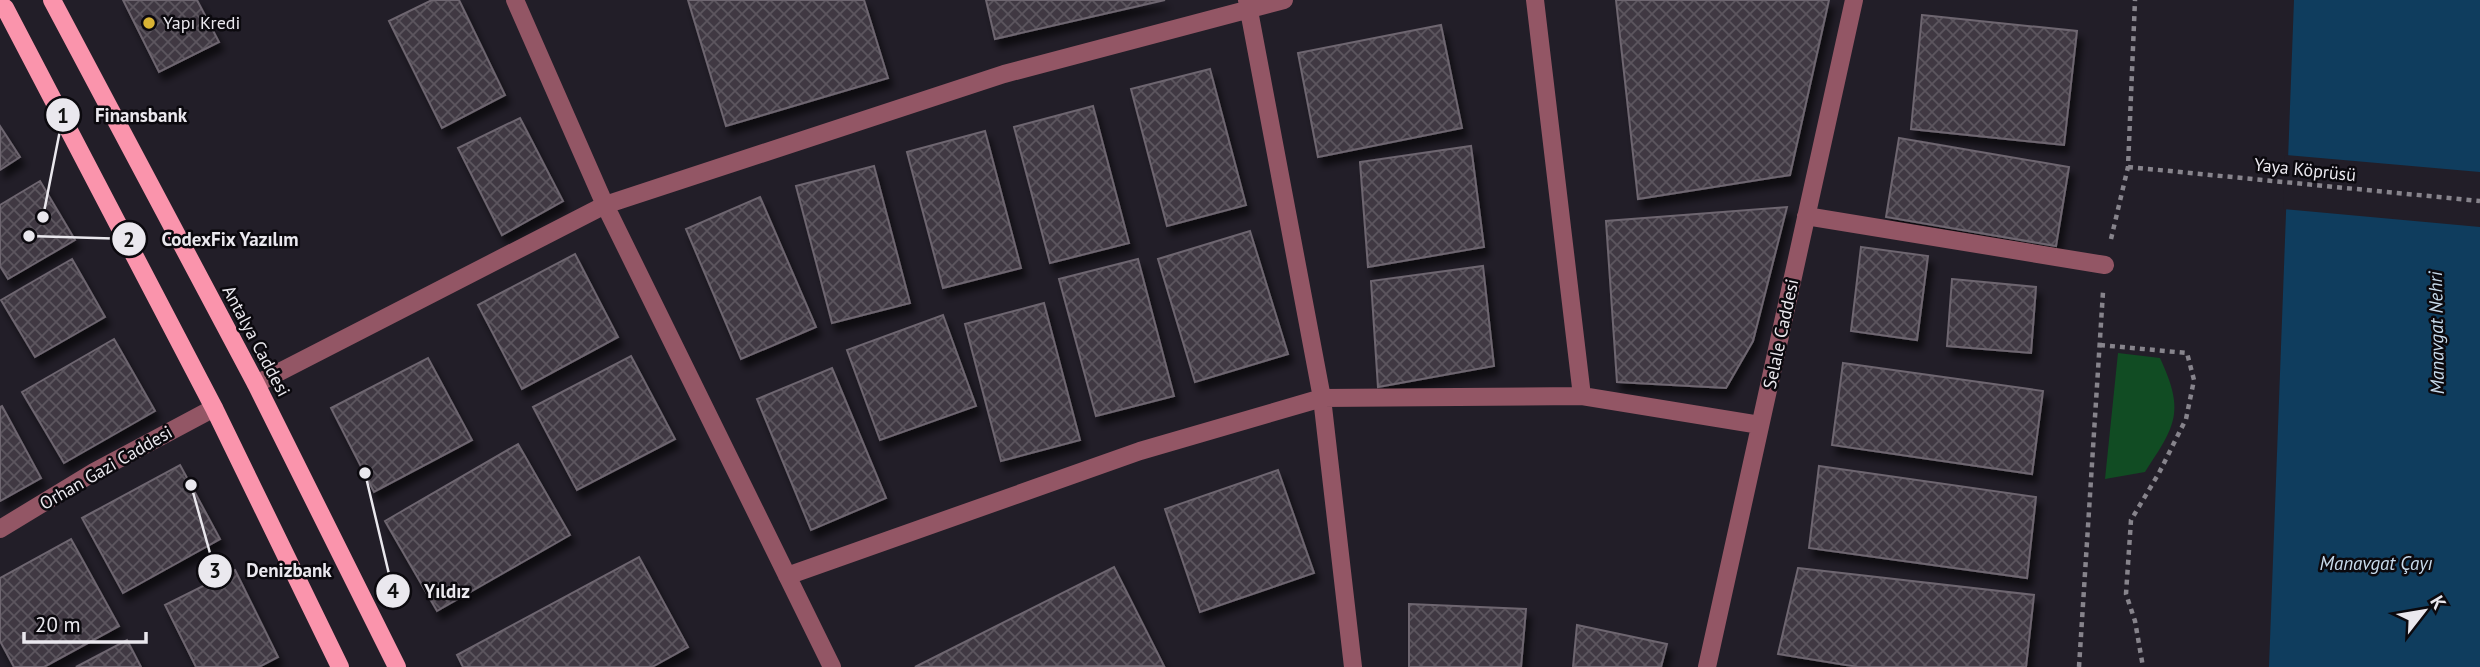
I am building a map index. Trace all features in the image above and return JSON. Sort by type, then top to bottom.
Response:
[{"type":"main road","name":"Antalya Caddesi","points":[[52,0],[256,384],[397,667]]},
{"type":"main road","points":[[0,4],[5,8],[214,408],[340,667]]},
{"type":"street","points":[[514,0],[605,205],[832,667]]},
{"type":"street","points":[[256,384],[605,205],[1004,74],[1248,5],[1284,0]]},
{"type":"street","points":[[1535,0],[1582,397]]},
{"type":"street","name":"Selale Caddesi","points":[[1707,667],[1854,0]]},
{"type":"street","points":[[1248,5],[1322,398],[1353,667]]},
{"type":"street","points":[[1806,216],[2105,265]]},
{"type":"street","points":[[787,576],[1140,451],[1322,398],[1582,397],[1760,425]]},
{"type":"street","name":"Orhan Gazi Caddesi","points":[[0,529],[94,472],[214,408]]},
{"type":"path","points":[[2079,667],[2105,265],[2128,167],[2135,0]]},
{"type":"path","name":"Yaya Köprüsü","points":[[2128,167],[2480,201]]},
{"type":"path","points":[[2100,345],[2187,353],[2194,380],[2186,419],[2160,473],[2131,520],[2126,594],[2135,621],[2143,667]]},
{"type":"green space","points":[[2118,353],[2160,358],[2173,392],[2174,418],[2164,442],[2145,472],[2105,479]]},
{"type":"water","name":"Manavgat Çayı","points":[[2294,0],[2480,0],[2480,667],[2269,667]]},
{"type":"pier","points":[[2285,155],[2480,172],[2480,227],[2283,209]]},
{"type":"building","points":[[123,0],[197,0],[219,42],[159,72]]},
{"type":"building","points":[[432,0],[459,0],[505,95],[442,128],[389,21]]},
{"type":"building","points":[[688,0],[864,0],[888,78],[726,126]]},
{"type":"building","points":[[986,0],[1165,0],[995,39]]},
{"type":"building","points":[[1616,0],[1829,0],[1790,175],[1638,199]]},
{"type":"building","points":[[1922,15],[2077,31],[2064,145],[1911,129]]},
{"type":"building","points":[[1441,25],[1462,128],[1318,157],[1298,53]]},
{"type":"building","points":[[1210,69],[1246,205],[1167,226],[1131,89]]},
{"type":"building","points":[[1093,106],[1129,243],[1050,263],[1014,127]]},
{"type":"building","points":[[520,118],[563,201],[502,235],[458,148]]},
{"type":"building","points":[[0,126],[20,157],[0,170]]},
{"type":"building","points":[[985,131],[1021,268],[943,288],[907,152]]},
{"type":"building","points":[[1899,138],[2069,167],[2056,246],[1886,217]]},
{"type":"building","points":[[1471,146],[1484,247],[1368,267],[1360,162]]},
{"type":"building","points":[[874,166],[910,303],[832,323],[796,186]]},
{"type":"building","points":[[40,181],[75,240],[8,279],[0,266],[0,205]]},
{"type":"building","points":[[760,197],[816,327],[741,359],[686,229]]},
{"type":"building","points":[[1787,207],[1753,341],[1726,388],[1617,382],[1606,221]]},
{"type":"building","points":[[1250,231],[1288,354],[1195,382],[1158,259]]},
{"type":"building","points":[[1861,247],[1928,256],[1917,340],[1851,331]]},
{"type":"building","points":[[575,254],[618,337],[522,389],[478,305]]},
{"type":"building","points":[[72,259],[105,317],[35,357],[1,300]]},
{"type":"building","points":[[1138,259],[1174,396],[1096,416],[1059,279]]},
{"type":"building","points":[[1483,266],[1494,366],[1378,387],[1371,281]]},
{"type":"building","points":[[1952,279],[2036,287],[2031,353],[1947,346]]},
{"type":"building","points":[[1044,303],[1080,440],[1001,461],[965,324]]},
{"type":"building","points":[[943,315],[976,406],[880,440],[847,350]]},
{"type":"building","points":[[114,339],[155,411],[64,463],[22,392]]},
{"type":"building","points":[[631,356],[675,439],[577,490],[533,407]]},
{"type":"building","points":[[428,358],[472,440],[374,492],[331,408]]},
{"type":"building","points":[[1843,363],[2043,391],[2032,474],[1832,445]]},
{"type":"building","points":[[832,368],[886,498],[811,530],[757,399]]},
{"type":"building","points":[[2,406],[41,478],[0,501],[0,407]]},
{"type":"building","points":[[518,444],[570,535],[437,611],[385,521]]},
{"type":"building","points":[[180,465],[220,539],[123,593],[82,518]]},
{"type":"building","points":[[1819,466],[2036,497],[2027,578],[1809,548]]},
{"type":"building","points":[[1278,470],[1314,573],[1200,612],[1165,509]]},
{"type":"building","points":[[71,539],[119,626],[44,667],[14,667],[0,641],[0,578]]},
{"type":"building","points":[[639,557],[688,647],[652,667],[463,667],[457,655]]},
{"type":"building","points":[[1114,567],[1164,666],[915,667]]},
{"type":"building","points":[[1798,568],[2034,595],[2026,667],[1858,667],[1778,654]]},
{"type":"building","points":[[235,570],[278,657],[259,667],[196,667],[165,605]]},
{"type":"building","points":[[1409,604],[1526,609],[1521,667],[1409,667]]},
{"type":"building","points":[[1577,625],[1667,644],[1661,667],[1573,667]]},
{"type":"building","points":[[127,640],[141,667],[76,667]]},
{"type":"place","name":"Yapı Kredi","points":[[149,23]]},
{"type":"place","name":"Finansbank","points":[[43,217]]},
{"type":"place","name":"CodexFix Yazılım","points":[[29,236]]},
{"type":"place","name":"Yıldız","points":[[365,473]]},
{"type":"place","name":"Denizbank","points":[[191,485]]},
{"type":"water label","name":"Manavgat Nehri","points":[[2436,333]]}]
